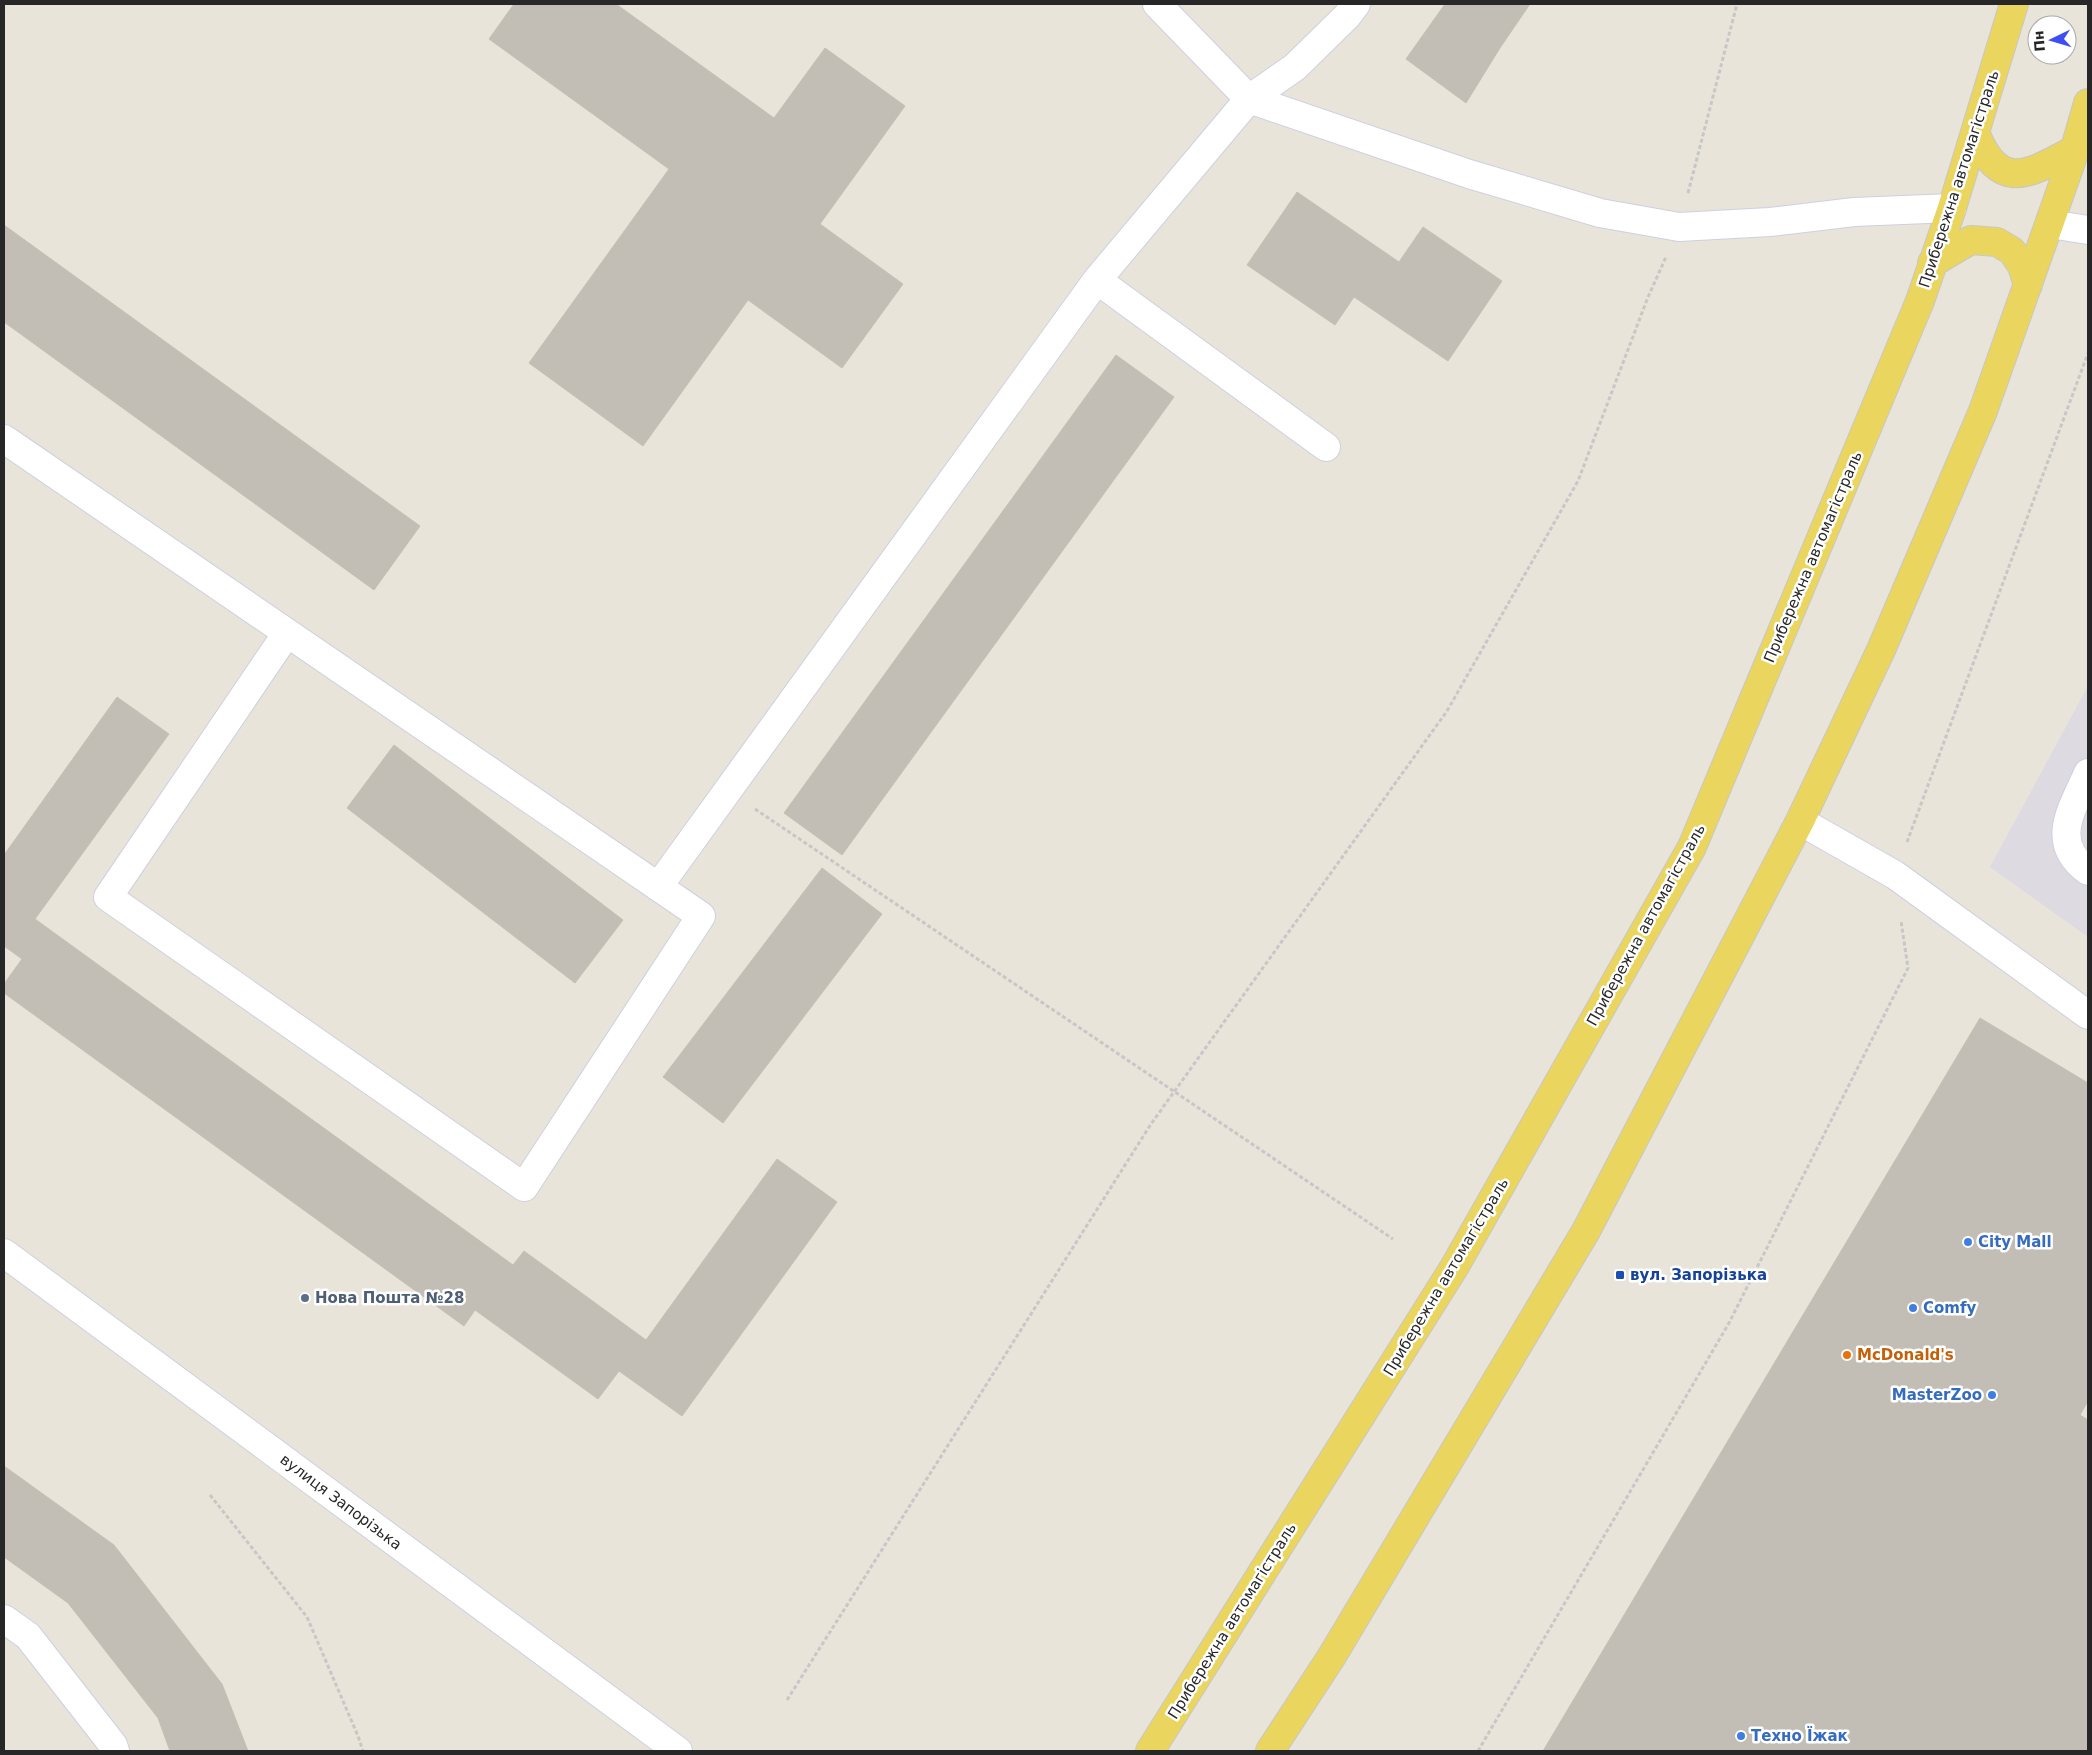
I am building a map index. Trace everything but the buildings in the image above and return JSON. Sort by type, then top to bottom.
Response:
[{"type":"main road","name":"Прибережна автомагістраль","points":[[1150,1751],[1455,1266],[1692,847],[1920,301],[1952,208],[2014,4]]},
{"type":"main road","points":[[1270,1751],[1332,1656],[1586,1231],[1800,821],[1881,650],[1972,437],[2050,224],[2088,103]]},
{"type":"main road","points":[[1975,132],[1982,151],[1991,163],[2019,174],[2034,171],[2074,150]]},
{"type":"main road","points":[[1932,263],[1971,240],[1997,242],[2012,251],[2022,266],[2028,285]]},
{"type":"street","points":[[1157,4],[1249,99],[1469,174],[1600,213],[1679,226],[1770,222],[1854,212],[1952,208]]},
{"type":"street","points":[[658,887],[1097,280],[1249,99],[1295,67],[1347,16],[1356,4]]},
{"type":"street","points":[[2050,224],[2088,230]]},
{"type":"street","points":[[1097,280],[1326,447]]},
{"type":"street","points":[[4,439],[701,916],[524,1187],[108,897],[287,633]]},
{"type":"street","points":[[2088,774],[2066,826],[2068,847],[2081,865],[2088,871]]},
{"type":"street","points":[[1800,821],[1894,875],[2088,1015]]},
{"type":"street","name":"вулиця Запорізька","points":[[4,1252],[678,1751]]},
{"type":"street","points":[[4,1619],[28,1636],[114,1746],[115,1751]]},
{"type":"path","points":[[788,1700],[1146,1133],[1447,711],[1578,481],[1648,297],[1679,226],[1737,4]]},
{"type":"path","points":[[1478,1751],[1729,1324],[1908,968],[1894,875],[2088,353]]},
{"type":"path","points":[[728,790],[1393,1239]]},
{"type":"path","points":[[210,1495],[308,1617],[363,1751]]},
{"type":"shaded area","points":[[2088,686],[2088,937],[1990,867]]},
{"type":"place","name":"City Mall","points":[[1968,1242]]},
{"type":"place","name":"вул. Запорізька","points":[[1620,1275]]},
{"type":"place","name":"Нова Пошта №28","points":[[305,1298]]},
{"type":"place","name":"Comfy","points":[[1913,1308]]},
{"type":"place","name":"McDonald's","points":[[1847,1355]]},
{"type":"place","name":"MasterZoo","points":[[1992,1395]]},
{"type":"place","name":"Техно Їжак","points":[[1741,1736]]}]
